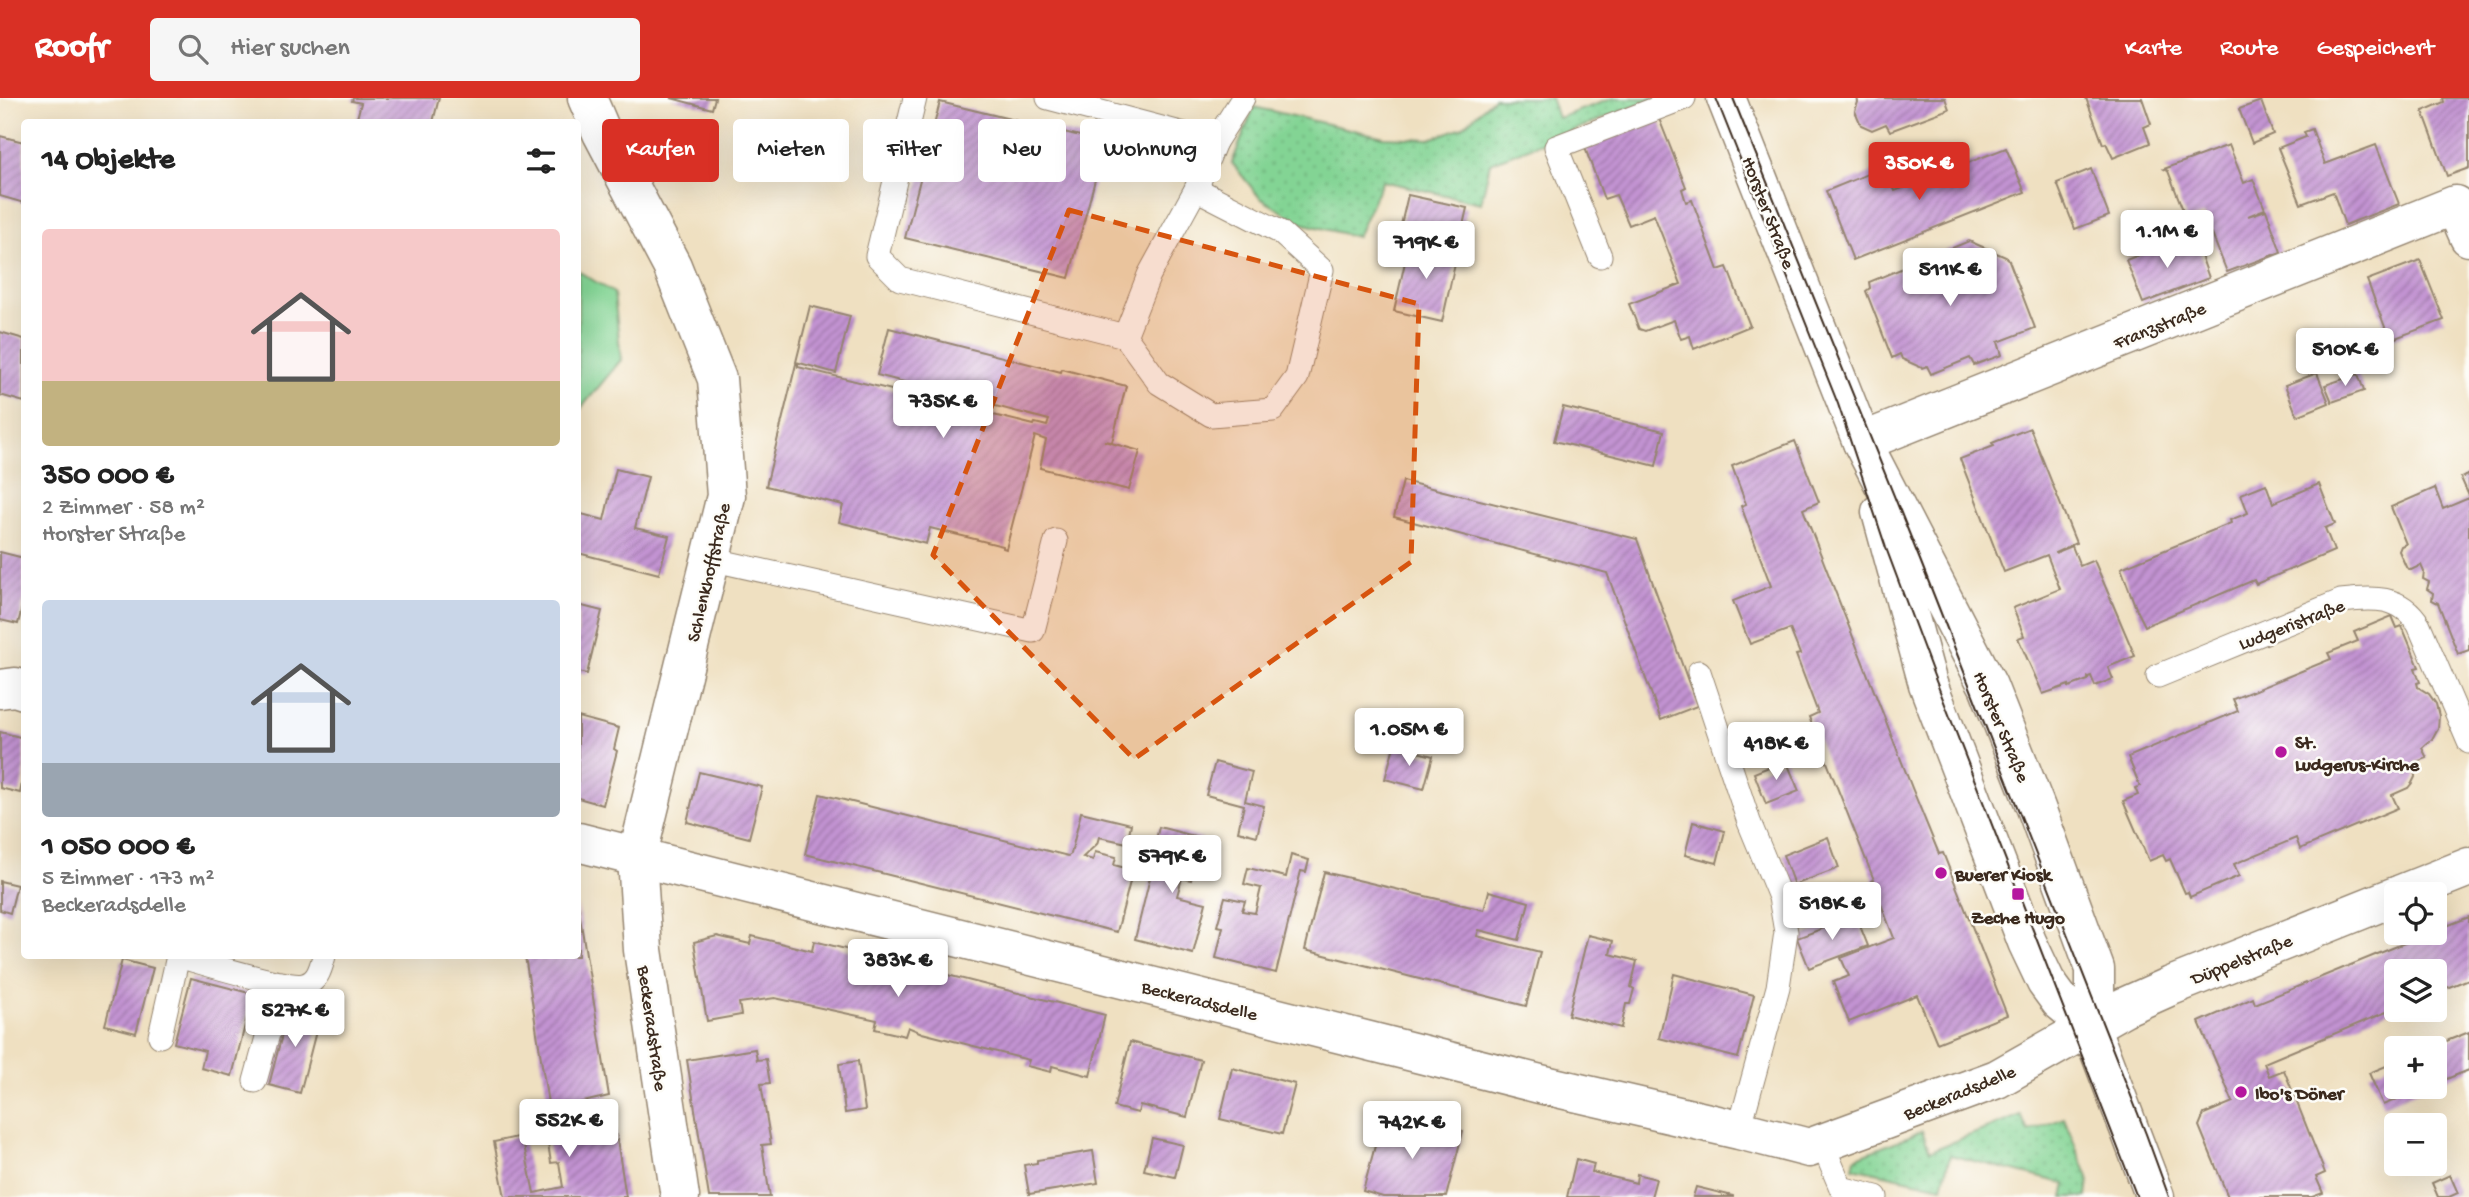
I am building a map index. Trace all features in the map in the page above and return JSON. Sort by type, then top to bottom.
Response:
[{"type":"street","name":"Schlenkhoffstraße","points":[[587,98],[602,133],[672,266],[717,379],[726,496],[637,858]]},
{"type":"street","name":"Horster Straße","points":[[1726,98],[1863,442],[1988,685],[2018,761],[2095,969],[2090,1026],[2155,1197]]},
{"type":"street","name":"Franzstraße","points":[[1863,442],[2464,214]]},
{"type":"street","name":"Horster Straße","points":[[1863,442],[1928,684],[2027,942],[2046,982],[2060,1001],[2090,1026]]},
{"type":"street","points":[[0,689],[21,689]]},
{"type":"street","name":"Beckeradsdelle","points":[[581,843],[1540,1084],[1739,1129],[1809,1149],[1997,1079],[2090,1026]]},
{"type":"street","name":"Beckeradstraße","points":[[637,858],[643,950],[680,1197]]},
{"type":"street","points":[[2431,882],[2469,867]]},
{"type":"street","name":"Düppelstraße","points":[[2090,1026],[2171,986],[2384,901]]},
{"type":"lane","points":[[915,98],[877,256],[900,279],[1125,336],[1159,383],[1211,415],[1273,410],[1297,377],[1322,270],[1280,232],[1196,189]]},
{"type":"lane","points":[[1048,98],[1128,119]]},
{"type":"lane","points":[[1221,133],[1243,98]]},
{"type":"lane","points":[[1600,256],[1556,147],[1684,98]]},
{"type":"lane","points":[[1125,336],[1149,275],[1199,182]]},
{"type":"lane","points":[[710,559],[1033,631],[1056,541]]},
{"type":"lane","name":"Ludgeristraße","points":[[2158,676],[2341,601],[2387,599],[2413,614],[2469,742]]},
{"type":"lane","points":[[1699,672],[1749,822],[1780,897],[1786,932],[1778,987],[1739,1129]]},
{"type":"lane","points":[[160,1035],[176,959]]},
{"type":"lane","points":[[189,959],[282,983],[303,985],[313,981],[320,971],[323,959]]},
{"type":"lane","points":[[256,1081],[282,983]]},
{"type":"lane","points":[[1822,1143],[1841,1188],[1876,1197]]},
{"type":"highlighted area","points":[[1069,210],[1419,304],[1411,562],[1134,759],[933,555]]},
{"type":"green space","points":[[1494,98],[1551,98],[1558,118],[1614,98],[1656,98],[1490,163],[1481,203],[1382,181],[1357,237],[1301,223],[1260,198],[1232,163],[1254,107],[1384,137],[1430,139],[1463,127]]},
{"type":"green space","points":[[581,273],[614,293],[621,360],[581,408]]},
{"type":"green space","points":[[2021,1115],[2028,1132],[2064,1118],[2089,1180],[2087,1197],[2063,1197],[2066,1184],[1950,1155],[1942,1187],[1853,1167],[1855,1158],[1922,1131],[1930,1151]]},
{"type":"building","points":[[353,98],[439,98],[434,119],[357,119],[361,103],[352,101]]},
{"type":"building","points":[[671,98],[715,98],[712,109]]},
{"type":"building","points":[[1857,98],[1945,98],[1949,109],[1890,131],[1886,124],[1872,130],[1861,125],[1855,111]]},
{"type":"building","points":[[2086,98],[2142,98],[2151,124],[2144,127],[2150,143],[2113,158],[2106,143],[2103,144]]},
{"type":"building","points":[[2443,98],[2469,98],[2469,168],[2447,176],[2423,111],[2444,102]]},
{"type":"building","points":[[2261,101],[2273,134],[2252,143],[2239,109]]},
{"type":"building","points":[[940,102],[1010,119],[978,119],[978,182],[1066,182],[1066,133],[1080,136],[1080,182],[1094,182],[1069,278],[905,238],[919,182],[964,182],[964,119],[936,119]]},
{"type":"building","points":[[1658,116],[1686,187],[1682,189],[1686,202],[1692,200],[1718,270],[1727,267],[1750,326],[1694,349],[1690,336],[1681,339],[1674,320],[1645,331],[1639,329],[1629,304],[1681,284],[1654,215],[1629,225],[1616,195],[1604,199],[1584,145]]},
{"type":"building","points":[[2312,129],[2325,164],[2376,145],[2399,204],[2345,225],[2333,192],[2301,204],[2278,148],[2306,137],[2304,132]]},
{"type":"building","points":[[0,136],[21,141],[21,202],[0,196]]},
{"type":"building","points":[[2229,145],[2244,183],[2253,179],[2265,209],[2248,216],[2266,210],[2281,252],[2227,272],[2204,214],[2184,222],[2183,219],[2186,218],[2168,171],[2164,169]]},
{"type":"building","points":[[2006,148],[2025,192],[1853,260],[1826,191],[1885,167],[1895,191]]},
{"type":"building","points":[[2091,169],[2109,216],[2075,229],[2057,183]]},
{"type":"building","points":[[1408,195],[1467,208],[1459,243],[1400,229]]},
{"type":"building","points":[[2182,238],[2186,251],[2198,247],[2209,278],[2143,303],[2126,260]]},
{"type":"building","points":[[1410,240],[1458,250],[1442,322],[1394,311]]},
{"type":"building","points":[[1969,241],[2008,258],[2035,328],[1998,342],[2002,355],[1974,365],[1970,358],[1931,374],[1927,366],[1922,368],[1902,359],[1900,354],[1892,358],[1866,291],[1870,288],[1869,282]]},
{"type":"building","points":[[2420,260],[2444,320],[2390,340],[2367,280]]},
{"type":"building","points":[[810,306],[850,316],[836,373],[796,362]]},
{"type":"building","points":[[889,328],[1126,386],[1112,442],[1104,441],[1140,451],[1129,490],[1040,468],[1046,440],[1035,436],[1006,549],[930,528],[926,544],[839,522],[843,505],[766,486],[796,364],[798,367],[1047,426],[1049,420],[877,375]]},
{"type":"building","points":[[0,332],[21,338],[21,401],[0,395]]},
{"type":"building","points":[[2317,373],[2329,403],[2297,416],[2285,385]]},
{"type":"building","points":[[2358,374],[2364,391],[2332,402],[2325,385]]},
{"type":"building","points":[[1563,407],[1664,431],[1656,466],[1554,441]]},
{"type":"building","points":[[2030,428],[2076,543],[2055,553],[2072,546],[2080,566],[2094,560],[2135,656],[2108,667],[2113,679],[2095,686],[2091,676],[2088,680],[2043,694],[2018,638],[2024,636],[2013,608],[2060,589],[2047,555],[2004,572],[1960,459]]},
{"type":"building","points":[[1795,441],[1819,502],[1803,509],[1912,788],[1939,854],[1943,853],[2007,1015],[1937,1043],[1917,995],[1849,1022],[1833,982],[1849,976],[1841,958],[1894,938],[1872,881],[1874,880],[1809,717],[1818,713],[1796,655],[1800,654],[1790,629],[1750,644],[1733,601],[1771,586],[1741,506],[1746,504],[1732,466]]},
{"type":"building","points":[[616,469],[648,477],[635,528],[669,536],[659,574],[581,554],[581,514],[604,520]]},
{"type":"building","points":[[2469,474],[2469,496],[2461,478]]},
{"type":"building","points":[[1403,481],[1637,539],[1697,706],[1661,720],[1607,573],[1394,517]]},
{"type":"building","points":[[2266,484],[2273,503],[2319,484],[2335,524],[2325,528],[2334,551],[2256,584],[2254,580],[2145,626],[2121,568],[2231,523],[2230,520],[2248,513],[2241,494]]},
{"type":"building","points":[[2435,488],[2443,509],[2469,498],[2469,650],[2458,654],[2438,603],[2432,600],[2433,593],[2427,589],[2429,582],[2423,579],[2421,565],[2411,570],[2406,567],[2399,551],[2401,546],[2406,544],[2391,507]]},
{"type":"building","points":[[0,552],[21,557],[21,612],[18,624],[0,620]]},
{"type":"building","points":[[581,606],[602,611],[587,674],[581,673]]},
{"type":"building","name":"St. Ludgerus-Kirche","points":[[2392,616],[2397,628],[2402,626],[2419,667],[2415,668],[2420,682],[2417,683],[2418,687],[2429,694],[2436,704],[2439,716],[2438,728],[2432,739],[2422,748],[2427,758],[2414,763],[2415,777],[2408,788],[2392,795],[2398,808],[2300,849],[2296,838],[2234,864],[2239,876],[2190,897],[2188,892],[2185,893],[2170,859],[2166,861],[2163,855],[2149,861],[2123,801],[2138,795],[2135,788],[2140,786],[2128,757],[2238,711],[2233,699],[2331,659],[2328,653],[2358,641],[2354,632]]},
{"type":"building","points":[[581,718],[619,728],[614,749],[617,751],[603,805],[581,799]]},
{"type":"building","points":[[0,732],[21,737],[21,788],[20,793],[0,788]]},
{"type":"building","points":[[1394,746],[1433,756],[1424,789],[1385,779]]},
{"type":"building","points":[[1786,760],[1799,791],[1766,804],[1754,773]]},
{"type":"building","points":[[1215,762],[1252,772],[1245,801],[1264,806],[1257,836],[1238,831],[1244,805],[1206,795]]},
{"type":"building","points":[[699,772],[762,787],[749,838],[687,822]]},
{"type":"building","points":[[820,794],[1068,856],[1071,854],[1081,812],[1131,824],[1127,843],[1099,837],[1097,844],[1083,857],[1093,860],[1095,852],[1116,857],[1114,865],[1133,870],[1117,932],[805,854]]},
{"type":"building","points":[[1693,822],[1725,831],[1717,863],[1685,855]]},
{"type":"building","points":[[1159,827],[1202,838],[1191,880],[1182,878],[1177,896],[1206,903],[1193,954],[1135,939],[1157,849],[1154,848]]},
{"type":"building","points":[[1828,837],[1839,868],[1794,885],[1783,855]]},
{"type":"building","points":[[1291,855],[1309,860],[1306,872],[1301,871],[1276,973],[1216,958],[1223,927],[1217,926],[1225,897],[1245,901],[1242,911],[1255,913],[1261,888],[1244,884],[1248,868],[1286,877]]},
{"type":"building","points":[[1324,872],[1484,910],[1489,891],[1529,902],[1519,940],[1479,930],[1477,936],[1540,952],[1526,1006],[1305,950]]},
{"type":"building","points":[[0,881],[17,885],[10,913],[0,910]]},
{"type":"building","points":[[1856,916],[1868,946],[1809,968],[1797,938]]},
{"type":"building","points":[[2469,917],[2469,979],[2447,988],[2447,959],[2384,959],[2384,1013],[2264,1063],[2269,1076],[2284,1070],[2325,1173],[2316,1177],[2323,1193],[2312,1197],[2228,1197],[2199,1126],[2204,1114],[2233,1102],[2199,1022],[2253,998],[2255,1004],[2400,945],[2447,945],[2447,926]]},
{"type":"building","points":[[581,923],[609,1096],[549,1110],[525,959],[581,959]]},
{"type":"building","points":[[1588,935],[1613,941],[1610,954],[1637,961],[1631,987],[1634,989],[1630,1004],[1626,1004],[1621,1028],[1568,1015]]},
{"type":"building","points":[[717,936],[750,944],[752,936],[812,951],[814,941],[1105,1015],[1090,1076],[1052,1066],[1051,1072],[1027,1066],[1029,1060],[922,1033],[908,1027],[905,1036],[875,1029],[877,1020],[775,998],[739,1003],[741,1015],[707,1021],[694,942]]},
{"type":"building","points":[[122,960],[153,968],[136,1033],[105,1025]]},
{"type":"building","points":[[1674,974],[1754,995],[1738,1058],[1659,1038]]},
{"type":"building","points":[[191,978],[253,994],[232,1076],[201,1068],[205,1051],[174,1043]]},
{"type":"building","points":[[290,1004],[321,1012],[300,1093],[269,1085]]},
{"type":"building","points":[[2469,1032],[2469,1070],[2447,1079],[2447,1041]]},
{"type":"building","points":[[1130,1042],[1201,1060],[1187,1117],[1140,1105],[1138,1113],[1114,1107]]},
{"type":"building","points":[[755,1049],[757,1060],[766,1059],[770,1083],[761,1084],[771,1144],[762,1145],[770,1197],[709,1197],[687,1060]]},
{"type":"building","points":[[858,1061],[865,1110],[845,1113],[839,1064]]},
{"type":"building","points":[[2384,1067],[2384,1099],[2398,1099],[2383,1105],[2369,1073]]},
{"type":"building","points":[[1232,1068],[1295,1084],[1282,1134],[1220,1119]]},
{"type":"building","points":[[612,1108],[626,1197],[505,1197],[494,1142],[522,1136],[534,1193],[563,1187],[559,1162],[551,1163],[547,1137],[555,1136],[551,1118]]},
{"type":"building","points":[[1384,1112],[1401,1116],[1400,1124],[1421,1130],[1443,1135],[1445,1127],[1463,1131],[1446,1197],[1383,1197],[1363,1191]]},
{"type":"building","points":[[1152,1138],[1183,1145],[1175,1177],[1144,1170]]},
{"type":"building","points":[[1093,1151],[1098,1183],[1029,1194],[1024,1165],[1037,1163],[1037,1160]]},
{"type":"building","points":[[1576,1159],[1594,1164],[1592,1172],[1636,1183],[1637,1174],[1656,1179],[1651,1197],[1567,1197]]},
{"type":"building","points":[[2450,1175],[2458,1193],[2449,1197],[2438,1197],[2432,1183]]},
{"type":"building","points":[[1696,1187],[1733,1196],[1733,1197],[1693,1197]]},
{"type":"tram line","points":[[1716,98],[1838,404],[1886,548],[1934,676],[2137,1197]]},
{"type":"tram line","points":[[1733,98],[1920,560],[2169,1197]]},
{"type":"place","name":"St. Ludgerus-Kirche","points":[[2281,752]]},
{"type":"place","name":"Buerer Kiosk","points":[[1941,873]]},
{"type":"place","name":"Zeche Hugo","points":[[2018,894]]},
{"type":"place","name":"Ibo's Döner","points":[[2241,1092]]}]
